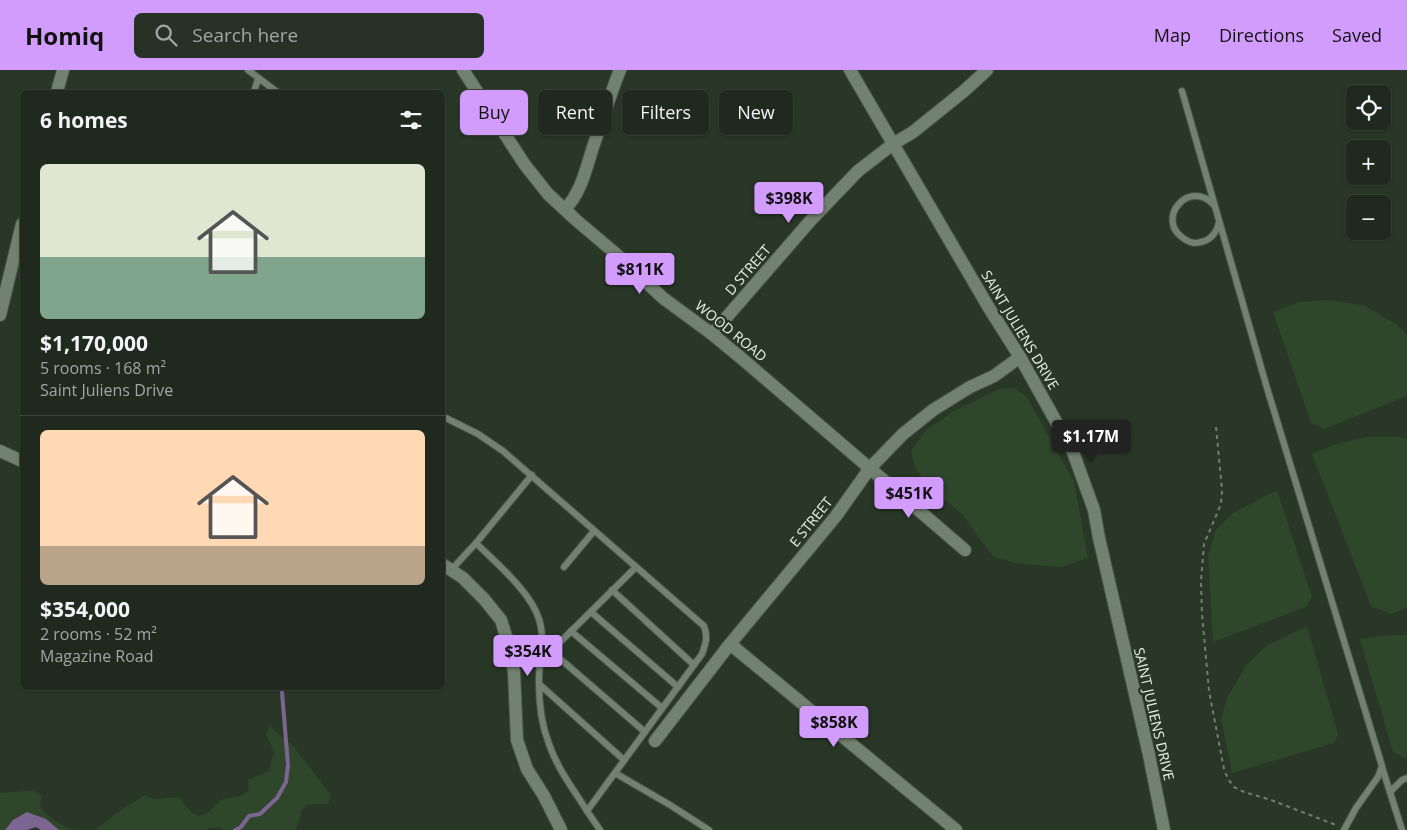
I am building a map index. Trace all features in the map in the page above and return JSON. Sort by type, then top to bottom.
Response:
[{"type":"street","points":[[58,90],[63,70]]},
{"type":"street","name":"WOOD ROAD","points":[[463,70],[525,165],[548,194],[663,298],[712,334],[965,550]]},
{"type":"street","points":[[565,210],[581,184],[620,70]]},
{"type":"street","name":"SAINT JULIENS DRIVE","points":[[850,70],[989,308],[1020,357],[1073,452],[1094,510],[1098,538],[1149,755],[1164,830]]},
{"type":"street","name":"D STREET","points":[[712,334],[811,220],[858,172],[893,144],[913,132],[987,70]]},
{"type":"street","points":[[0,315],[20,232]]},
{"type":"street","name":"E STREET","points":[[655,740],[730,644],[836,516],[870,468],[903,434],[933,410],[970,387],[994,376],[1020,357]]},
{"type":"street","points":[[0,451],[20,460]]},
{"type":"street","points":[[447,567],[463,578],[501,620],[514,672],[517,740],[528,769],[561,830]]},
{"type":"street","points":[[730,644],[956,830]]},
{"type":"lane","points":[[248,70],[274,90]]},
{"type":"lane","points":[[255,90],[258,79]]},
{"type":"lane","points":[[1182,91],[1267,388],[1402,830]]},
{"type":"lane","points":[[1215,206],[1204,198],[1197,196],[1182,200],[1173,213],[1174,229],[1185,240],[1201,242],[1208,240],[1214,235],[1219,221]]},
{"type":"lane","points":[[445,418],[478,434],[503,451],[704,626],[707,633],[702,654],[587,811]]},
{"type":"lane","points":[[447,567],[476,543],[532,475]]},
{"type":"lane","points":[[564,567],[594,531]]},
{"type":"lane","points":[[476,543],[509,575],[535,610],[542,632],[538,684],[542,716],[549,745],[562,771],[600,830]]},
{"type":"lane","points":[[540,662],[636,567]]},
{"type":"lane","points":[[612,590],[694,665]]},
{"type":"lane","points":[[591,612],[678,687]]},
{"type":"lane","points":[[571,631],[662,708]]},
{"type":"lane","points":[[551,651],[645,732]]},
{"type":"lane","points":[[538,684],[624,760]]},
{"type":"lane","points":[[1345,829],[1356,808],[1378,777],[1382,766]]},
{"type":"lane","points":[[615,773],[709,830]]},
{"type":"lane","points":[[1390,792],[1402,780],[1407,778]]},
{"type":"path","points":[[1216,428],[1222,504],[1204,544],[1201,581],[1209,691],[1224,769],[1234,787],[1244,792],[1271,800],[1345,829]]},
{"type":"green space","points":[[1326,300],[1363,305],[1396,324],[1407,335],[1407,396],[1324,429],[1311,423],[1273,312],[1300,302]]},
{"type":"green space","points":[[1013,388],[1026,396],[1074,481],[1088,558],[1061,567],[1020,564],[994,557],[963,515],[937,493],[916,470],[911,451],[925,431],[954,411],[999,389]]},
{"type":"green space","points":[[1365,437],[1398,437],[1407,439],[1407,608],[1392,614],[1371,606],[1312,454],[1333,445]]},
{"type":"green space","points":[[1277,490],[1312,597],[1306,607],[1213,642],[1208,555],[1216,530],[1233,513]]},
{"type":"green space","points":[[1307,626],[1338,734],[1334,743],[1232,773],[1221,719],[1227,698],[1246,666],[1266,646]]},
{"type":"green space","points":[[1388,635],[1407,635],[1407,757],[1404,758],[1393,752],[1360,639]]},
{"type":"green space","points":[[270,726],[294,747],[331,795],[328,804],[308,804],[301,811],[300,820],[295,830],[223,830],[219,827],[205,830],[90,830],[98,828],[121,810],[145,795],[155,799],[179,797],[191,812],[199,816],[208,812],[223,799],[241,796],[249,790],[248,780],[269,771],[274,752],[266,735]]},
{"type":"green space","points":[[34,790],[42,796],[40,806],[47,815],[74,830],[59,830],[46,819],[13,820],[5,830],[0,830],[0,793]]},
{"type":"shaded area","points":[[27,812],[46,819],[59,830],[41,830],[36,827],[27,830],[5,830],[13,820]]},
{"type":"waterway","points":[[235,830],[241,827],[249,816],[260,814],[277,798],[286,782],[288,765],[282,692]]}]
